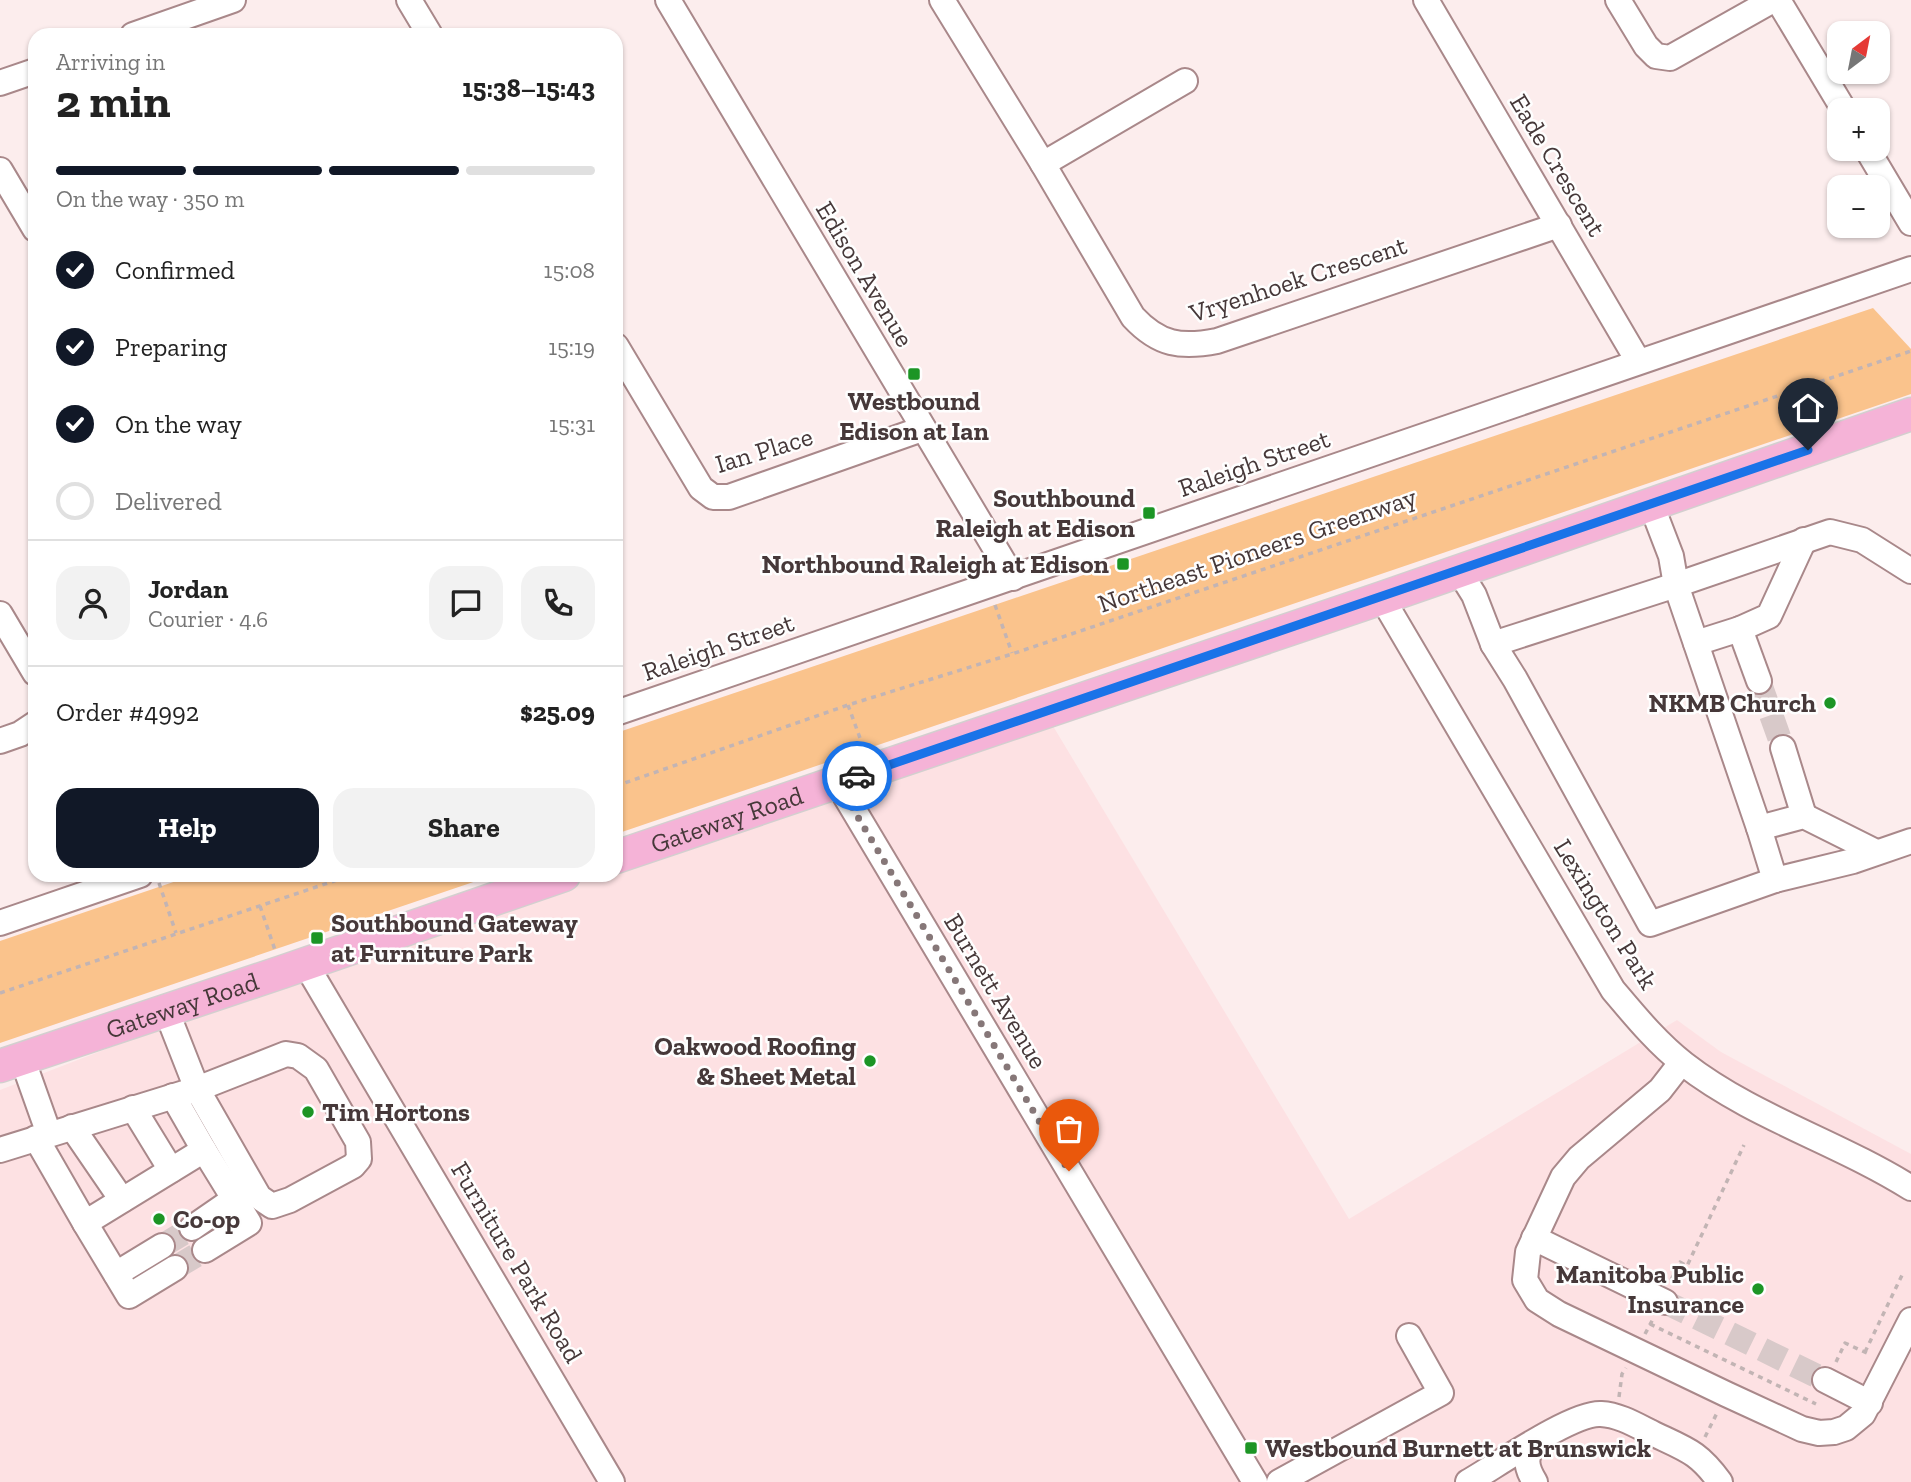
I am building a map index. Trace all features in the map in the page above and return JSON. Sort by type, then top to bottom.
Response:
[{"type":"main road","name":"Gateway Road","points":[[623,856],[1382,598],[1911,414]]},
{"type":"main road","name":"Gateway Road","points":[[11,1062],[544,882]]},
{"type":"street","points":[[173,28],[233,0]]},
{"type":"street","points":[[409,0],[426,28]]},
{"type":"street","name":"Edison Avenue","points":[[668,0],[1013,578]]},
{"type":"street","name":"Vryenhoek Crescent","points":[[942,0],[1133,317],[1146,331],[1166,341],[1190,346],[1217,341],[1559,225]]},
{"type":"street","name":"Eade Crescent","points":[[1426,0],[1638,361]]},
{"type":"street","points":[[1618,0],[1646,46],[1656,56],[1670,58],[1773,0]]},
{"type":"street","points":[[1778,0],[1837,98]]},
{"type":"street","points":[[0,83],[28,73]]},
{"type":"street","points":[[1043,164],[1185,80]]},
{"type":"street","points":[[1874,161],[1911,223]]},
{"type":"street","points":[[0,170],[28,217]]},
{"type":"street","name":"Raleigh Street","points":[[623,711],[1911,268]]},
{"type":"street","name":"Ian Place","points":[[623,358],[701,488],[713,497],[729,497],[922,429]]},
{"type":"street","points":[[1651,504],[1671,556],[1676,585],[1759,828],[1774,880]]},
{"type":"street","points":[[1493,644],[1830,533],[1862,540],[1911,571]]},
{"type":"street","points":[[1696,643],[1740,629],[1769,616],[1804,540]]},
{"type":"street","points":[[1459,571],[1474,595],[1493,644],[1650,924],[1774,880],[1853,861],[1911,841]]},
{"type":"street","name":"Lexington Park","points":[[1382,598],[1613,990],[1644,1027],[1681,1063],[1724,1091],[1911,1188]]},
{"type":"street","points":[[0,614],[28,661]]},
{"type":"street","points":[[1740,629],[1759,681]]},
{"type":"street","points":[[0,741],[28,729]]},
{"type":"street","points":[[1783,748],[1804,816]]},
{"type":"street","name":"Burnett Avenue","points":[[837,782],[1255,1482]]},
{"type":"street","points":[[1759,828],[1804,816],[1876,852]]},
{"type":"street","points":[[0,923],[133,882]]},
{"type":"street","name":"Furniture Park Road","points":[[294,968],[612,1482]]},
{"type":"street","points":[[0,1150],[197,1089],[275,1056],[286,1054],[298,1056],[316,1069],[358,1142],[359,1159],[353,1166],[290,1200],[272,1206],[259,1198],[197,1089],[166,1010]]},
{"type":"street","points":[[11,1062],[53,1133],[85,1223],[129,1296],[175,1268]]},
{"type":"street","points":[[1681,1063],[1660,1090],[1579,1158],[1563,1177],[1528,1252],[1525,1280],[1537,1300],[1636,1351],[1811,1432],[1827,1433],[1846,1427],[1859,1418],[1870,1403],[1911,1320]]},
{"type":"street","points":[[173,1096],[249,1223],[205,1250]]},
{"type":"street","points":[[133,1108],[171,1170]]},
{"type":"street","points":[[53,1133],[122,1200]]},
{"type":"street","points":[[85,1223],[204,1150]]},
{"type":"street","points":[[192,1228],[234,1199]]},
{"type":"street","points":[[1534,1238],[1663,1300]]},
{"type":"street","points":[[116,1274],[162,1246]]},
{"type":"street","points":[[1279,1482],[1441,1393],[1409,1336]]},
{"type":"street","points":[[1825,1380],[1870,1403]]},
{"type":"street","points":[[1468,1482],[1578,1418],[1592,1414],[1613,1416],[1689,1451],[1703,1460],[1720,1482]]},
{"type":"street","points":[[1535,1482],[1527,1469],[1527,1458],[1537,1441]]},
{"type":"street","points":[[1496,1466],[1522,1474],[1535,1482]]},
{"type":"path","name":"Northeast Pioneers Greenway","points":[[623,784],[848,705],[1012,654],[1911,351]]},
{"type":"path","points":[[988,586],[1012,654]]},
{"type":"path","points":[[848,705],[872,771]]},
{"type":"path","points":[[151,882],[176,933]]},
{"type":"path","points":[[0,993],[331,882]]},
{"type":"path","points":[[260,906],[294,968]]},
{"type":"path","points":[[1619,1401],[1622,1374],[1663,1300],[1680,1262],[1687,1266],[1744,1145]]},
{"type":"path","points":[[1865,1352],[1903,1273]]},
{"type":"path","points":[[1650,1324],[1816,1404]]},
{"type":"shaded area","points":[[1873,308],[1911,349],[1911,394],[623,832],[623,731]]},
{"type":"shaded area","points":[[1050,721],[1349,1219],[1677,1020],[1721,1052],[1911,1154],[1911,1482],[0,1482],[0,1090],[298,975],[399,1150],[419,1138],[319,970],[578,882],[623,882],[623,867]]},
{"type":"shaded area","points":[[173,882],[473,882],[0,1043],[0,941]]},
{"type":"tunnel","points":[[1759,681],[1783,748]]},
{"type":"tunnel","points":[[162,1246],[192,1228]]},
{"type":"tunnel","points":[[175,1268],[205,1250]]},
{"type":"tunnel","points":[[1665,1302],[1825,1380]]},
{"type":"way so far","points":[[857,776],[837,782],[1069,1171]]},
{"type":"place","name":"Westbound Edison at Ian","points":[[914,374]]},
{"type":"place","name":"Southbound Raleigh at Edison","points":[[1149,513]]},
{"type":"place","name":"Northbound Raleigh at Edison","points":[[1123,564]]},
{"type":"place","name":"NKMB Church","points":[[1830,703]]},
{"type":"place","name":"Southbound Gateway at Furniture Park","points":[[317,938]]},
{"type":"place","name":"Oakwood Roofing & Sheet Metal","points":[[870,1061]]},
{"type":"place","name":"Tim Hortons","points":[[308,1112]]},
{"type":"place","name":"Co-op","points":[[159,1219]]},
{"type":"place","name":"Manitoba Public Insurance","points":[[1758,1289]]},
{"type":"place","name":"Westbound Burnett at Brunswick","points":[[1251,1448]]},
{"type":"route","points":[[857,776],[1808,450]]}]
